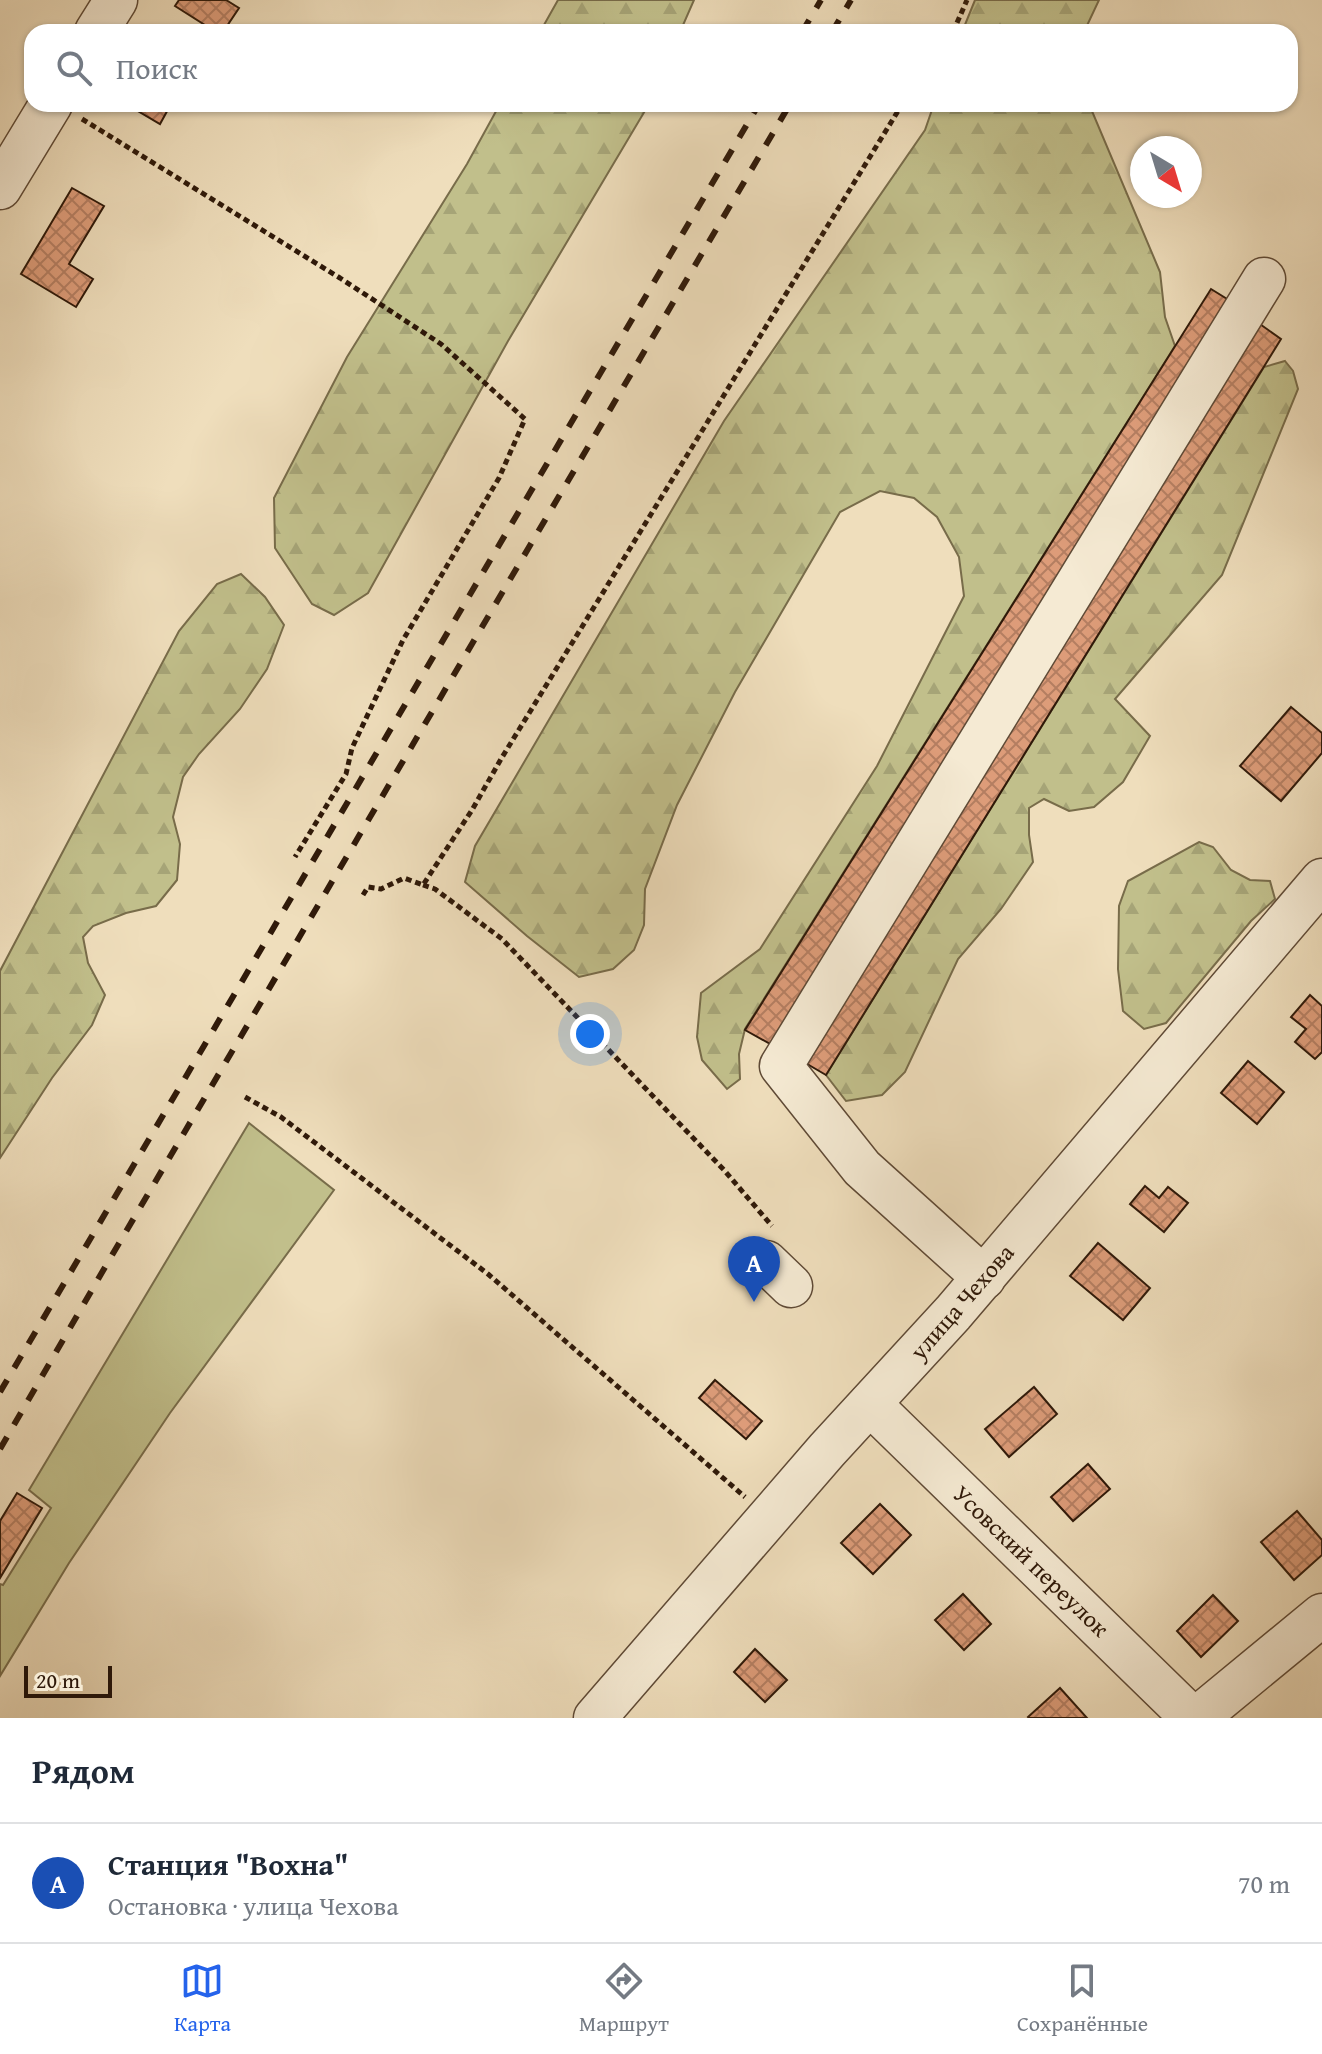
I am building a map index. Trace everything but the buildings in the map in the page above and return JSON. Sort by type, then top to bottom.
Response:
[{"type":"street","points":[[101,24],[116,0]]},
{"type":"street","points":[[0,188],[12,141],[64,112]]},
{"type":"street","points":[[984,1278],[862,1168],[781,1066],[1264,279]]},
{"type":"street","name":"улица Чехова","points":[[595,1718],[827,1450],[984,1278],[1317,897]]},
{"type":"street","name":"Усовский переулок","points":[[870,1404],[1194,1718]]},
{"type":"street","points":[[1194,1718],[1322,1615]]},
{"type":"path","points":[[956,24],[967,0]]},
{"type":"path","points":[[68,112],[340,278],[441,344],[525,419],[499,478],[403,640],[352,748],[346,774],[295,857]]},
{"type":"path","points":[[423,885],[472,810],[897,112]]},
{"type":"path","points":[[363,895],[368,887],[381,889],[404,878],[435,889],[502,939],[724,1170],[778,1260]]},
{"type":"path","points":[[245,1097],[281,1117],[488,1274],[754,1505]]},
{"type":"green space","points":[[558,0],[694,0],[684,24],[544,24]]},
{"type":"green space","points":[[975,0],[1099,0],[1088,24],[965,24]]},
{"type":"green space","points":[[496,112],[644,112],[508,341],[368,593],[334,615],[312,604],[275,548],[274,498],[347,357],[467,164]]},
{"type":"green space","points":[[931,112],[1092,112],[1130,201],[1130,208],[1133,208],[1160,272],[1165,317],[1175,346],[745,1029],[739,1054],[740,1079],[727,1089],[702,1060],[697,1037],[701,993],[760,949],[877,766],[964,596],[959,557],[937,517],[914,498],[880,491],[840,512],[735,692],[677,805],[645,889],[644,925],[634,950],[613,969],[579,977],[465,882],[475,846],[724,421],[925,130]]},
{"type":"green space","points":[[1285,361],[1293,371],[1298,389],[1222,575],[1115,699],[1150,736],[1123,782],[1094,807],[1069,811],[1044,799],[1029,808],[1033,862],[1001,909],[958,959],[905,1072],[882,1095],[846,1101],[826,1075],[1264,367]]},
{"type":"green space","points":[[241,574],[265,597],[284,625],[267,669],[240,709],[199,754],[183,777],[173,817],[180,844],[177,880],[156,906],[126,913],[93,926],[83,937],[88,963],[105,995],[92,1025],[52,1078],[0,1158],[0,971],[179,631],[217,584]]},
{"type":"green space","points":[[1199,842],[1213,847],[1231,870],[1250,880],[1270,881],[1275,899],[1251,921],[1166,1023],[1144,1029],[1123,1011],[1118,969],[1119,906],[1128,881]]},
{"type":"green space","points":[[249,1123],[334,1190],[170,1413],[69,1563],[0,1676],[0,1584],[3,1585],[51,1508],[29,1490]]},
{"type":"railway","points":[[807,24],[821,0]]},
{"type":"railway","points":[[837,24],[851,0]]},
{"type":"railway","points":[[0,1392],[754,112]]},
{"type":"railway","points":[[0,1449],[785,112]]},
{"type":"place","name":"Станция \"Вохна\"","points":[[754,1302]]}]
